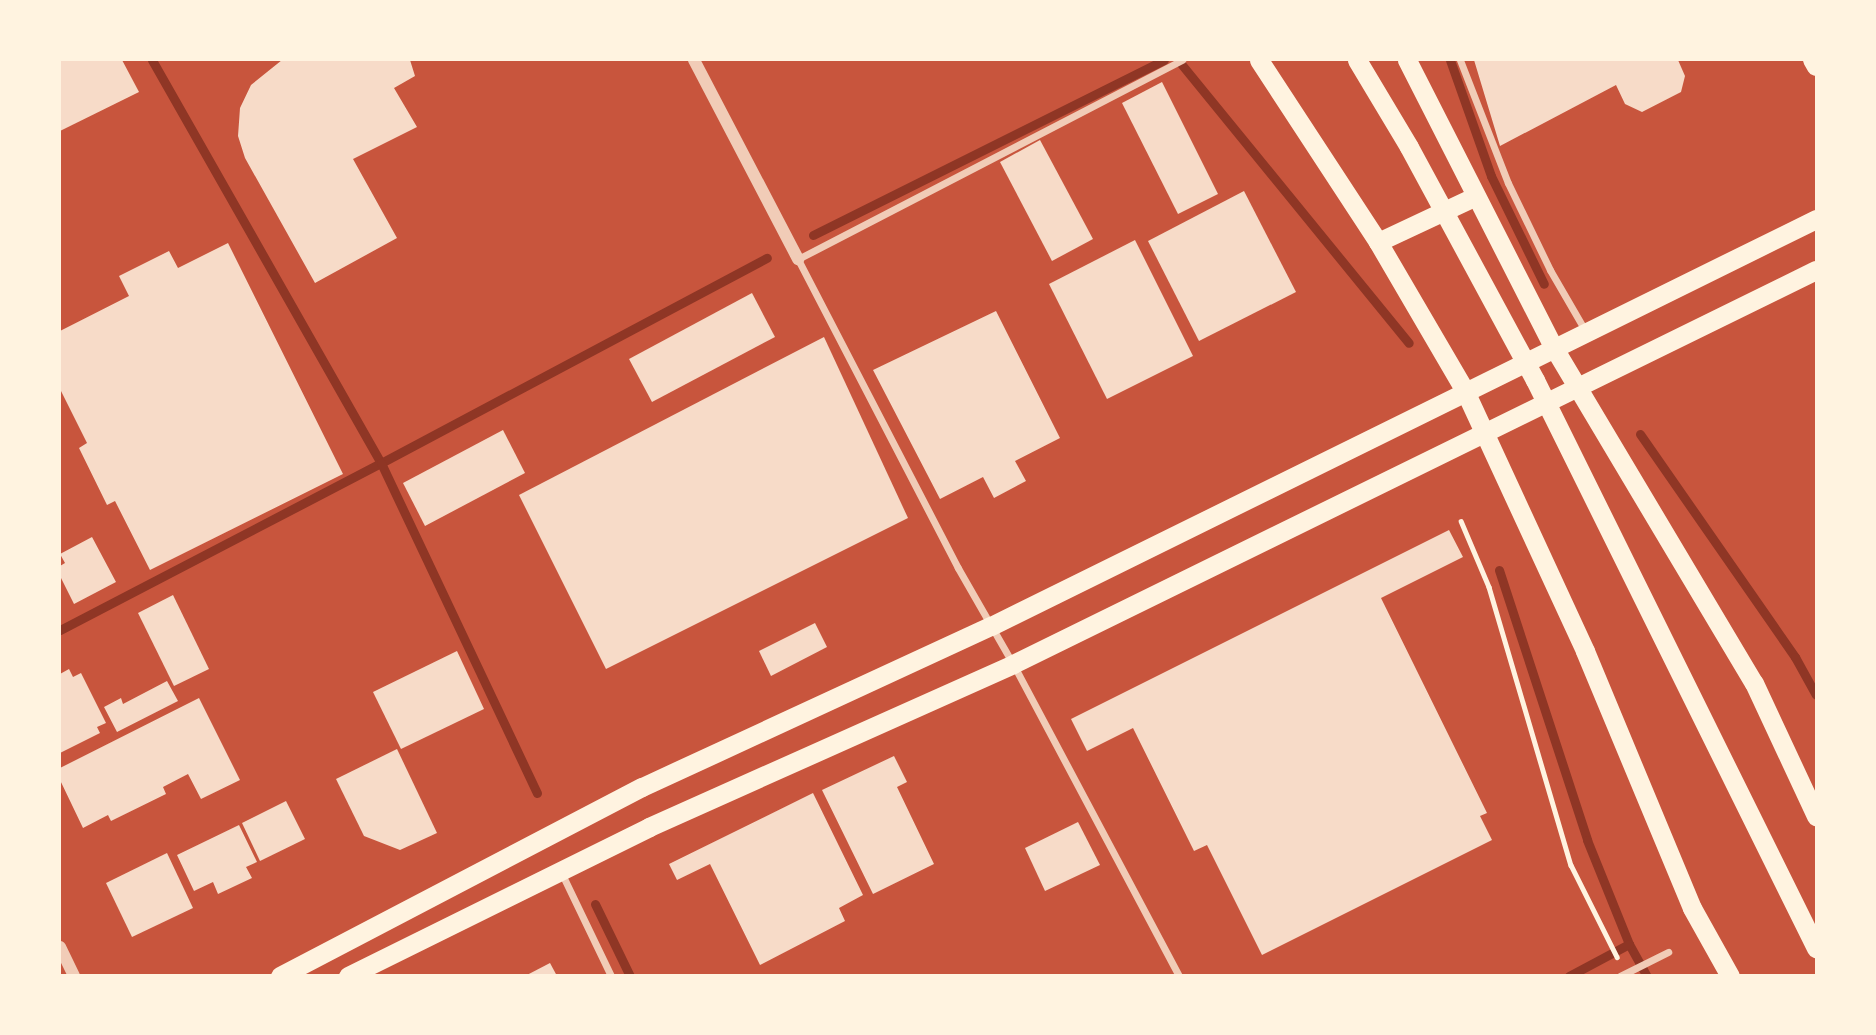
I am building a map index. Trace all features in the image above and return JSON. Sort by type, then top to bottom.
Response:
[{"type":"highway","points":[[1259,60],[1378,242],[1465,391],[1585,651],[1692,908],[1730,975]]},
{"type":"highway","points":[[1357,60],[1409,147],[1535,380],[1816,948]]},
{"type":"highway","points":[[1407,60],[1554,348],[1754,683],[1816,816]]},
{"type":"highway","points":[[1378,242],[1476,195]]},
{"type":"highway","points":[[280,975],[642,787],[991,626],[1816,219]]},
{"type":"highway","points":[[348,975],[649,827],[1013,664],[1816,270]]},
{"type":"main road","points":[[1812,60],[1816,67]]},
{"type":"street","points":[[694,60],[991,626],[1179,975]]},
{"type":"street","points":[[797,258],[1182,60]]},
{"type":"street","points":[[1460,60],[1508,183],[1550,270],[1586,333]]},
{"type":"street","points":[[560,871],[611,975]]},
{"type":"street","points":[[60,947],[74,975]]},
{"type":"street","points":[[1624,975],[1668,952]]},
{"type":"path","points":[[1461,521],[1489,587],[1571,865],[1620,962]]},
{"type":"building","points":[[60,60],[122,60],[139,92],[60,131]]},
{"type":"building","points":[[282,60],[410,60],[415,76],[394,88],[417,127],[353,159],[397,238],[315,283],[245,158],[238,136],[240,108],[251,85]]},
{"type":"building","points":[[1474,60],[1678,60],[1685,76],[1681,92],[1642,112],[1625,104],[1616,85],[1500,146]]},
{"type":"building","points":[[1162,82],[1218,194],[1178,214],[1122,103]]},
{"type":"building","points":[[1040,140],[1093,239],[1052,261],[1000,162]]},
{"type":"building","points":[[1244,191],[1296,292],[1199,341],[1148,241]]},
{"type":"building","points":[[1135,240],[1193,356],[1107,399],[1049,284]]},
{"type":"building","points":[[228,243],[343,474],[150,570],[115,501],[107,505],[79,448],[87,443],[60,389],[60,331],[129,296],[119,276],[169,251],[178,268]]},
{"type":"building","points":[[752,293],[775,337],[652,402],[629,359]]},
{"type":"building","points":[[996,311],[1060,438],[1015,461],[1026,481],[994,498],[983,477],[940,499],[873,370]]},
{"type":"building","points":[[824,337],[908,518],[606,669],[519,495]]},
{"type":"building","points":[[503,430],[525,473],[425,526],[403,483]]},
{"type":"building","points":[[1449,530],[1463,557],[1381,598],[1487,813],[1480,816],[1492,840],[1262,955],[1207,845],[1194,851],[1133,728],[1087,751],[1071,719]]},
{"type":"building","points":[[92,537],[116,582],[74,604],[60,576],[60,566],[65,563],[60,554]]},
{"type":"building","points":[[173,595],[209,669],[174,686],[138,613]]},
{"type":"building","points":[[815,623],[827,647],[771,676],[759,651]]},
{"type":"building","points":[[457,651],[484,709],[401,749],[373,692]]},
{"type":"building","points":[[69,669],[73,677],[81,673],[106,723],[97,727],[100,733],[60,753],[60,674]]},
{"type":"building","points":[[167,681],[178,701],[117,732],[104,707],[121,698],[123,704]]},
{"type":"building","points":[[199,698],[240,780],[201,799],[188,774],[163,787],[166,794],[111,821],[108,815],[83,828],[60,780],[60,768]]},
{"type":"building","points":[[397,749],[437,833],[400,850],[364,836],[336,779]]},
{"type":"building","points":[[894,756],[907,782],[897,787],[934,864],[873,894],[822,790]]},
{"type":"building","points":[[813,793],[863,895],[839,908],[845,921],[760,965],[710,864],[677,880],[669,864]]},
{"type":"building","points":[[286,801],[305,839],[260,861],[242,823]]},
{"type":"building","points":[[1078,822],[1100,865],[1045,891],[1025,848]]},
{"type":"building","points":[[239,825],[257,862],[246,867],[252,878],[218,894],[213,882],[194,891],[177,855]]},
{"type":"building","points":[[167,853],[193,908],[132,937],[106,883]]},
{"type":"building","points":[[550,963],[557,976],[525,976]]},
{"type":"waterway","points":[[152,60],[381,463],[767,258]]},
{"type":"waterway","points":[[813,235],[1164,60]]},
{"type":"waterway","points":[[1178,60],[1409,343]]},
{"type":"waterway","points":[[1450,60],[1491,176],[1544,284]]},
{"type":"waterway","points":[[1640,434],[1795,657],[1816,695]]},
{"type":"waterway","points":[[60,630],[381,463],[537,793]]},
{"type":"waterway","points":[[1499,570],[1587,840],[1629,944],[1647,976]]},
{"type":"waterway","points":[[595,904],[630,976]]},
{"type":"waterway","points":[[1569,976],[1629,944]]}]
